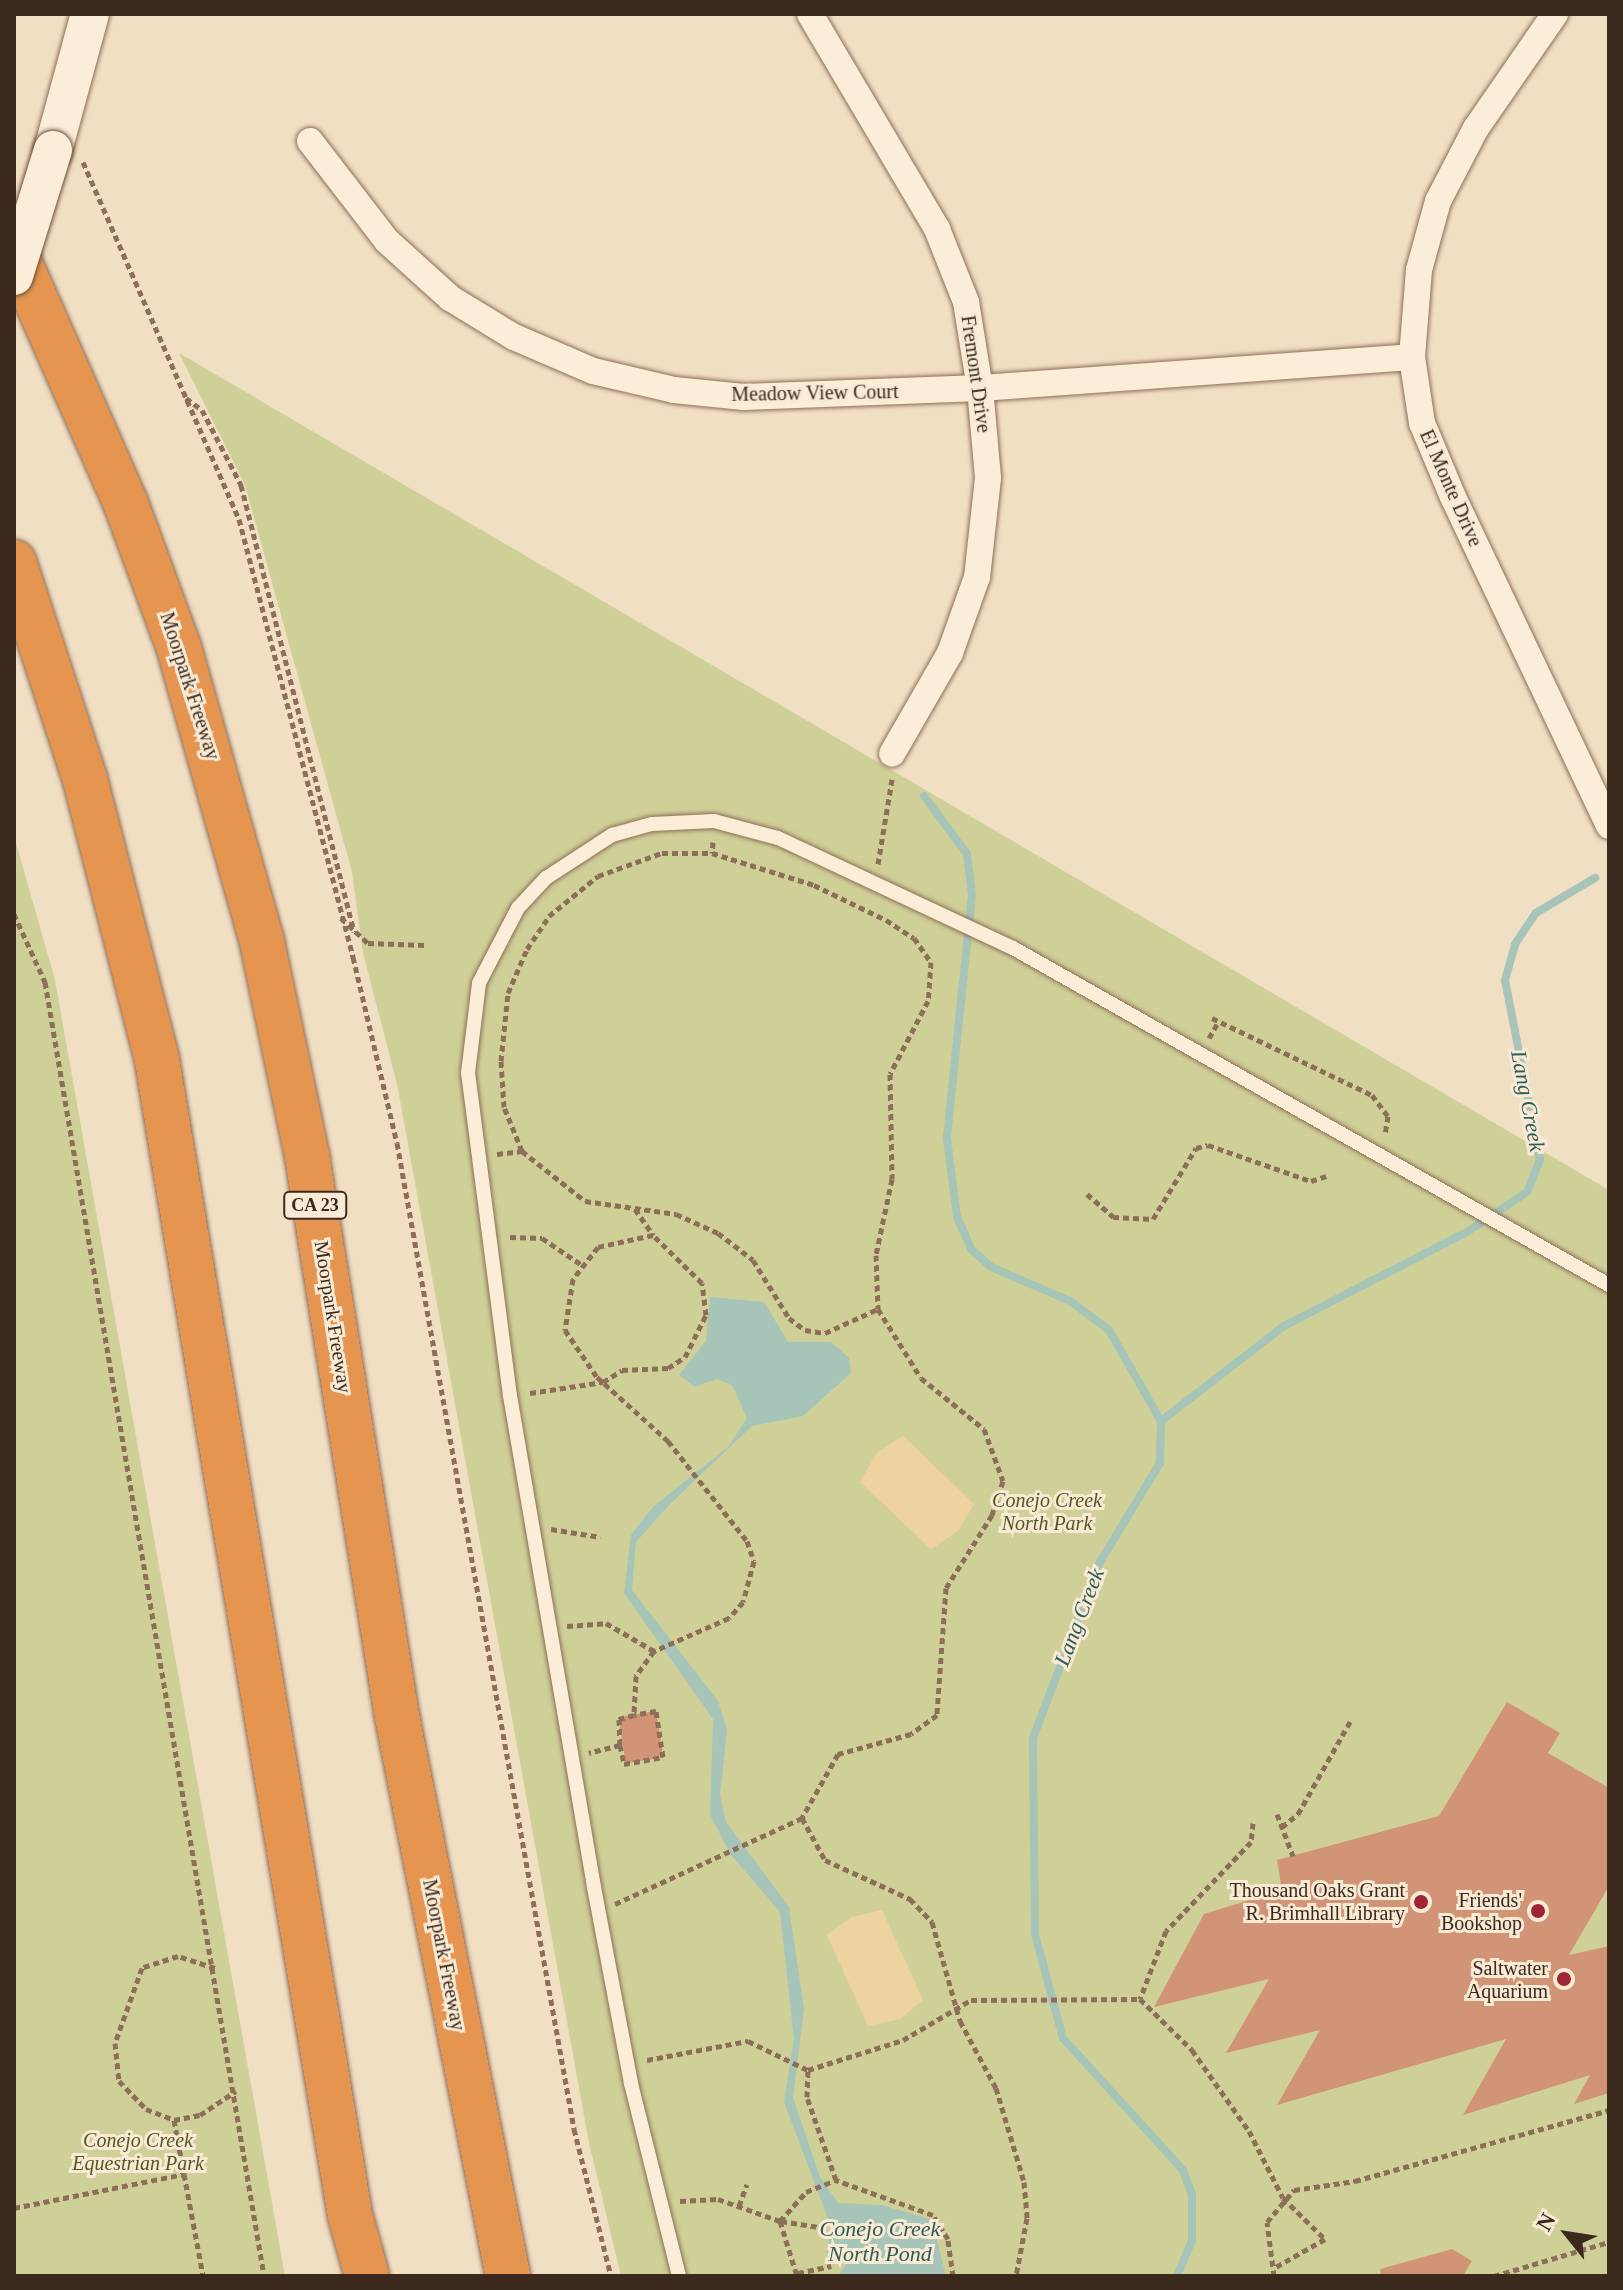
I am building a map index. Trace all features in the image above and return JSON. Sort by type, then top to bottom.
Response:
[{"type":"highway","name":"Moorpark Freeway","points":[[14,250],[126,504],[179,648],[262,942],[307,1156],[397,1716],[508,2276]]},
{"type":"highway","points":[[14,562],[85,779],[157,1060],[350,2215],[357,2276]]},
{"type":"highway","points":[[491,2194],[523,2276]]},
{"type":"highway","points":[[350,2215],[367,2276]]},
{"type":"street","points":[[14,276],[67,152],[90,14]]},
{"type":"street","name":"Fremont Drive","points":[[810,14],[937,229],[966,302],[980,388],[988,478],[977,577],[950,653],[892,754]]},
{"type":"street","name":"El Monte Drive","points":[[1544,18],[1476,128],[1438,201],[1419,270],[1412,357],[1422,423],[1453,497],[1609,826]]},
{"type":"street","name":"Meadow View Court","points":[[310,141],[387,241],[450,298],[514,337],[593,371],[744,397],[980,388],[1412,357]]},
{"type":"lane","points":[[679,2276],[627,2064],[549,1630],[510,1396],[468,1073],[471,1010],[518,908],[546,878],[612,835],[714,821],[778,838],[876,879],[1013,948],[1376,1150],[1609,1285]]},
{"type":"path","points":[[67,152],[94,200],[239,519],[397,1143],[535,1927],[611,2276]]},
{"type":"path","points":[[186,397],[202,410],[241,485],[354,932]]},
{"type":"path","points":[[876,879],[892,754]]},
{"type":"path","points":[[712,853],[714,821]]},
{"type":"path","points":[[598,1908],[632,1899],[664,1875],[802,1818],[838,1754],[911,1734],[937,1715],[946,1588],[992,1515],[1003,1481],[984,1429],[921,1378],[878,1309],[876,1255],[892,1179],[890,1074],[928,1001],[931,962],[914,938],[858,906],[764,866],[712,853],[662,853],[598,876],[549,916],[527,949],[508,993],[501,1061],[504,1107],[522,1151],[585,1201],[676,1214],[718,1233],[753,1260],[789,1318],[805,1330],[825,1333],[878,1309]]},
{"type":"path","points":[[14,914],[45,982],[236,2091],[264,2276]]},
{"type":"path","points":[[338,914],[368,943],[425,945]]},
{"type":"path","points":[[1209,1039],[1216,1020],[1372,1095],[1388,1116],[1376,1150]]},
{"type":"path","points":[[1087,1194],[1113,1217],[1153,1219],[1196,1148],[1208,1145],[1311,1181],[1326,1176]]},
{"type":"path","points":[[478,1156],[522,1151]]},
{"type":"path","points":[[510,1396],[603,1382],[622,1370],[668,1368],[701,1337],[702,1283],[653,1235],[635,1209]]},
{"type":"path","points":[[634,1715],[636,1676],[654,1651],[729,1618],[743,1602],[754,1561],[747,1541],[697,1483],[668,1441],[603,1382],[565,1330],[566,1304],[582,1265],[598,1247],[653,1235]]},
{"type":"path","points":[[489,1238],[542,1238],[582,1265]]},
{"type":"path","points":[[533,1532],[566,1527],[600,1537]]},
{"type":"path","points":[[549,1630],[606,1623],[654,1651]]},
{"type":"path","points":[[656,1711],[663,1757],[624,1764],[620,1745],[619,1719],[656,1711]]},
{"type":"path","points":[[1282,1827],[1298,1814],[1351,1720]]},
{"type":"path","points":[[572,1757],[620,1745]]},
{"type":"path","points":[[1277,1814],[1293,1856]]},
{"type":"path","points":[[802,1818],[825,1860],[910,1899],[932,1922],[955,2006],[996,2088],[1024,2182],[1027,2218],[1016,2276]]},
{"type":"path","points":[[1140,1999],[1166,1931],[1251,1842],[1253,1823]]},
{"type":"path","points":[[215,1968],[178,1956],[142,1968],[124,2001],[115,2043],[119,2081],[146,2109],[174,2120],[200,2115],[236,2091]]},
{"type":"path","points":[[808,2070],[903,2040],[955,2006],[1140,1999],[1192,2050],[1249,2131],[1283,2198],[1325,2239],[1274,2268]]},
{"type":"path","points":[[627,2064],[748,2041],[780,2050],[808,2070]]},
{"type":"path","points":[[808,2070],[807,2097],[836,2180]]},
{"type":"path","points":[[1274,2276],[1267,2222],[1283,2198],[1609,2110]]},
{"type":"path","points":[[174,2120],[203,2276]]},
{"type":"path","points":[[14,2208],[184,2174]]},
{"type":"path","points":[[780,2221],[806,2192],[836,2180],[933,2215],[948,2239],[953,2276]]},
{"type":"path","points":[[739,2206],[747,2184]]},
{"type":"path","points":[[660,2204],[697,2198],[739,2206],[780,2221],[819,2227]]},
{"type":"path","points":[[780,2221],[798,2275],[831,2266]]},
{"type":"path","points":[[1494,2276],[1609,2242]]},
{"type":"green space","name":"Conejo Creek North Park","points":[[179,353],[1609,1190],[1609,2276],[621,2276],[589,2143],[397,1084],[363,953],[352,872],[245,485]]},
{"type":"green space","name":"Conejo Creek Equestrian Park","points":[[14,836],[55,980],[285,2276],[14,2276]]},
{"type":"sand","points":[[903,1436],[974,1504],[958,1531],[931,1549],[860,1482],[877,1453]]},
{"type":"sand","points":[[882,1910],[923,2000],[900,2019],[868,2026],[827,1935],[852,1917]]},
{"type":"water","name":"Conejo Creek North Pond","points":[[710,1297],[764,1302],[788,1342],[831,1342],[849,1358],[851,1373],[803,1416],[752,1426],[669,1505],[636,1542],[632,1590],[718,1701],[727,1730],[720,1795],[726,1822],[789,1907],[804,2009],[793,2098],[820,2177],[838,2203],[882,2205],[932,2220],[946,2276],[838,2276],[848,2261],[826,2253],[832,2229],[784,2102],[794,2039],[780,1912],[731,1855],[710,1815],[713,1719],[624,1593],[631,1535],[653,1507],[728,1447],[747,1418],[732,1385],[717,1379],[695,1387],[679,1375],[706,1341]]},
{"type":"building","name":"Thousand Oaks Grant R. Brimhall Library","points":[[1507,1702],[1560,1733],[1548,1753],[1609,1788],[1609,1886],[1569,1955],[1609,1946],[1609,2093],[1574,2104],[1590,2075],[1463,2115],[1506,2039],[1277,2105],[1320,2030],[1226,2053],[1269,1979],[1154,2007],[1204,1914],[1282,1890],[1277,1860],[1439,1816]]},
{"type":"building","points":[[656,1711],[663,1757],[626,1763],[618,1717]]},
{"type":"building","points":[[1452,2249],[1472,2261],[1463,2276],[1381,2276],[1380,2269]]},
{"type":"waterway","points":[[924,796],[967,854],[972,895],[947,1139],[957,1217],[971,1249],[991,1267],[1070,1301],[1109,1330],[1161,1421]]},
{"type":"waterway","name":"Lang Creek","points":[[1177,2276],[1192,2240],[1192,2194],[1183,2170],[1063,2038],[1035,1934],[1033,1738],[1100,1562],[1160,1463],[1161,1421],[1284,1326],[1467,1232],[1527,1192],[1540,1160],[1505,980],[1515,944],[1536,913],[1595,878]]},
{"type":"place","name":"Thousand Oaks Grant R. Brimhall Library","points":[[1421,1902]]},
{"type":"place","name":"Friends' Bookshop","points":[[1538,1911]]},
{"type":"place","name":"Saltwater Aquarium","points":[[1564,1979]]}]
